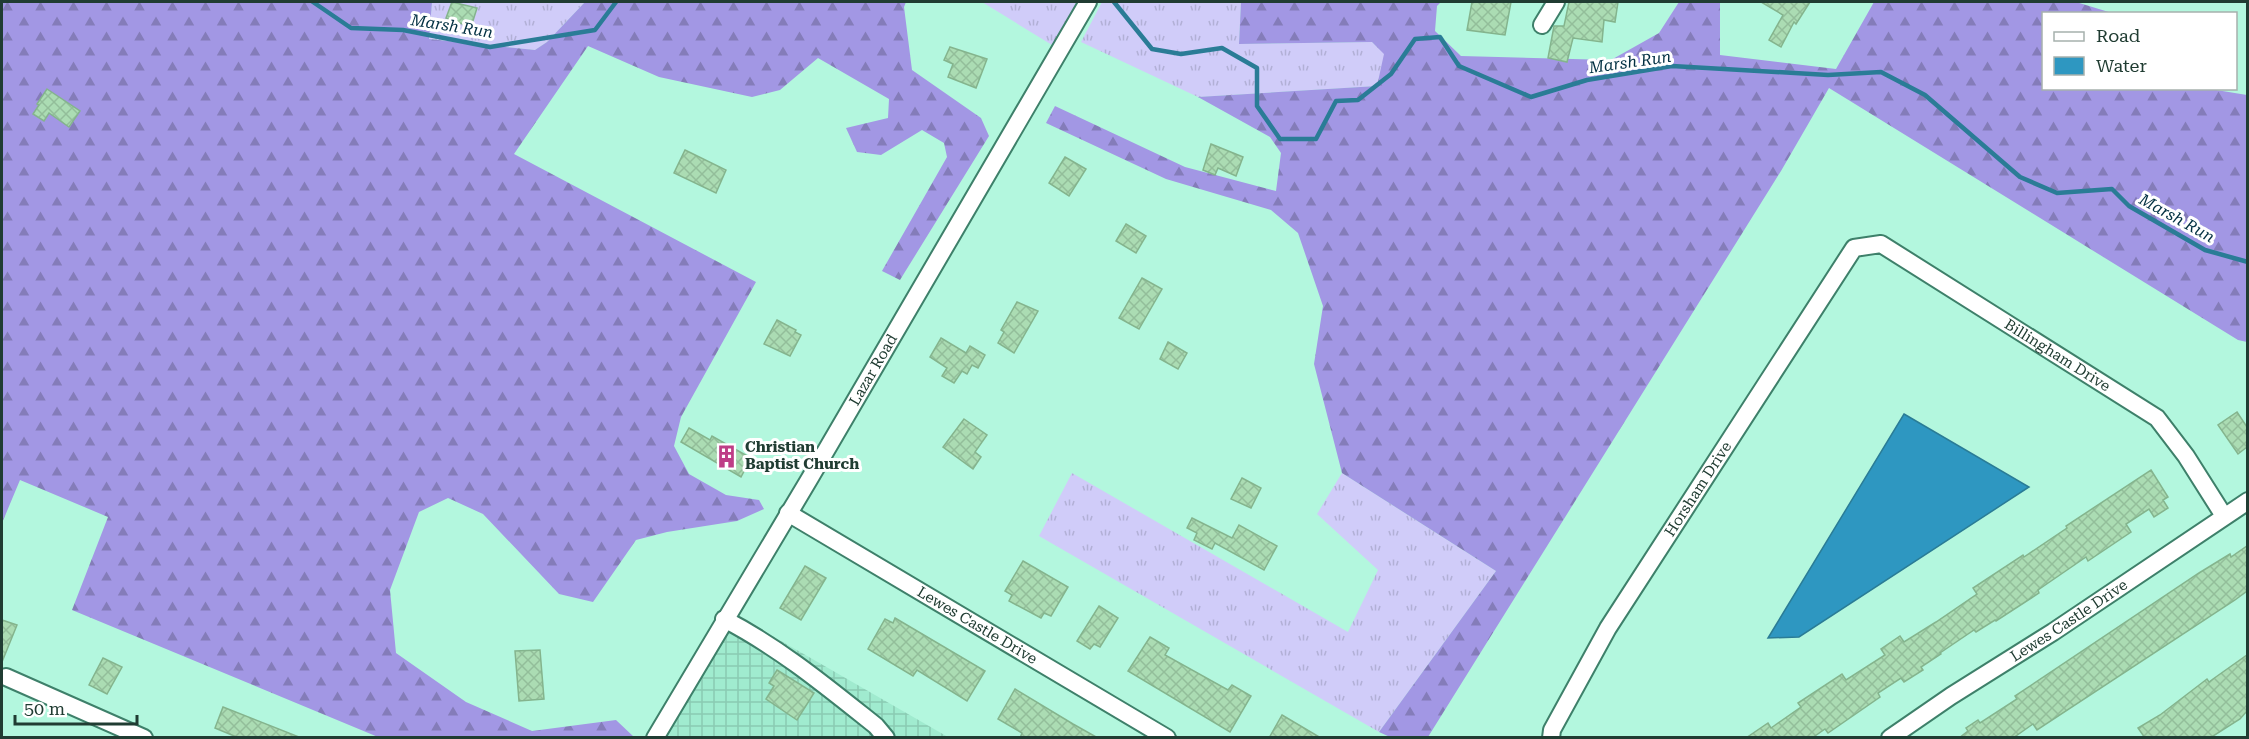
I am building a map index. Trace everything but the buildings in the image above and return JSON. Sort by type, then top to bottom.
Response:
[{"type":"street","name":"Lazar Road","points":[[656,737],[1088,2]]},
{"type":"street","points":[[1542,25],[1556,2]]},
{"type":"street","name":"Billingham Drive","points":[[1854,248],[1881,244],[2157,418],[2186,456],[2224,516]]},
{"type":"street","name":"Horsham Drive","points":[[1551,738],[1552,730],[1608,628],[1854,248]]},
{"type":"street","name":"Lewes Castle Drive","points":[[1890,738],[1951,696],[2053,632],[2247,501]]},
{"type":"street","name":"Lewes Castle Drive","points":[[788,513],[1167,738]]},
{"type":"street","points":[[724,620],[757,637],[794,661],[876,726],[886,738]]},
{"type":"street","points":[[6,677],[144,738]]},
{"type":"shaded area","points":[[736,615],[948,737],[663,738]]},
{"type":"green space","points":[[2,2],[432,2],[429,39],[535,50],[547,42],[585,2],[906,2],[904,7],[912,70],[981,118],[989,136],[900,280],[882,271],[947,157],[944,143],[922,130],[881,155],[857,152],[846,128],[888,118],[889,99],[818,58],[780,90],[752,97],[659,77],[588,46],[514,154],[756,282],[681,417],[674,446],[689,474],[726,495],[759,500],[764,509],[737,521],[667,532],[636,540],[593,602],[559,594],[483,514],[448,498],[419,512],[390,590],[396,653],[466,702],[532,731],[616,720],[634,737],[378,737],[72,610],[108,517],[20,480],[2,523]]},
{"type":"green space","points":[[432,2],[585,2],[547,42],[535,50],[429,39]]},
{"type":"green space","points":[[982,2],[1078,2],[1052,45]]},
{"type":"green space","points":[[1102,2],[1241,2],[1239,44],[1372,42],[1385,54],[1377,86],[1198,97],[1081,42]]},
{"type":"green space","points":[[1241,2],[1441,2],[1437,6],[1435,31],[1461,56],[1611,60],[1659,33],[1679,2],[1720,2],[1720,55],[1836,69],[1874,2],[2076,2],[2109,12],[2042,12],[2042,90],[2216,90],[2247,95],[2247,342],[2238,340],[1829,88],[1781,171],[1428,737],[1390,737],[1379,732],[1496,571],[1342,473],[1314,364],[1323,306],[1298,233],[1271,210],[1166,179],[1046,123],[1055,106],[1185,167],[1276,191],[1281,153],[1270,137],[1198,97],[1377,86],[1384,54],[1372,42],[1239,44]]},
{"type":"green space","points":[[1072,473],[1348,632],[1378,570],[1317,514],[1342,473],[1496,571],[1379,732],[1039,536]]},
{"type":"water","points":[[1904,414],[2029,487],[1799,637],[1768,638]]},
{"type":"waterway","name":"Marsh Run","points":[[313,2],[351,28],[403,30],[490,47],[595,30],[616,2]]},
{"type":"waterway","name":"Marsh Run","points":[[1114,2],[1152,49],[1181,54],[1222,48],[1257,68],[1257,106],[1280,139],[1316,139],[1336,101],[1358,100],[1391,74],[1415,39],[1440,37],[1459,66],[1531,97],[1587,80],[1672,66],[1828,75],[1881,72],[1925,95],[2020,177],[2057,193],[2112,189],[2129,206],[2205,250],[2248,262]]},
{"type":"place","name":"Christian Baptist Church","points":[[727,456]]}]
